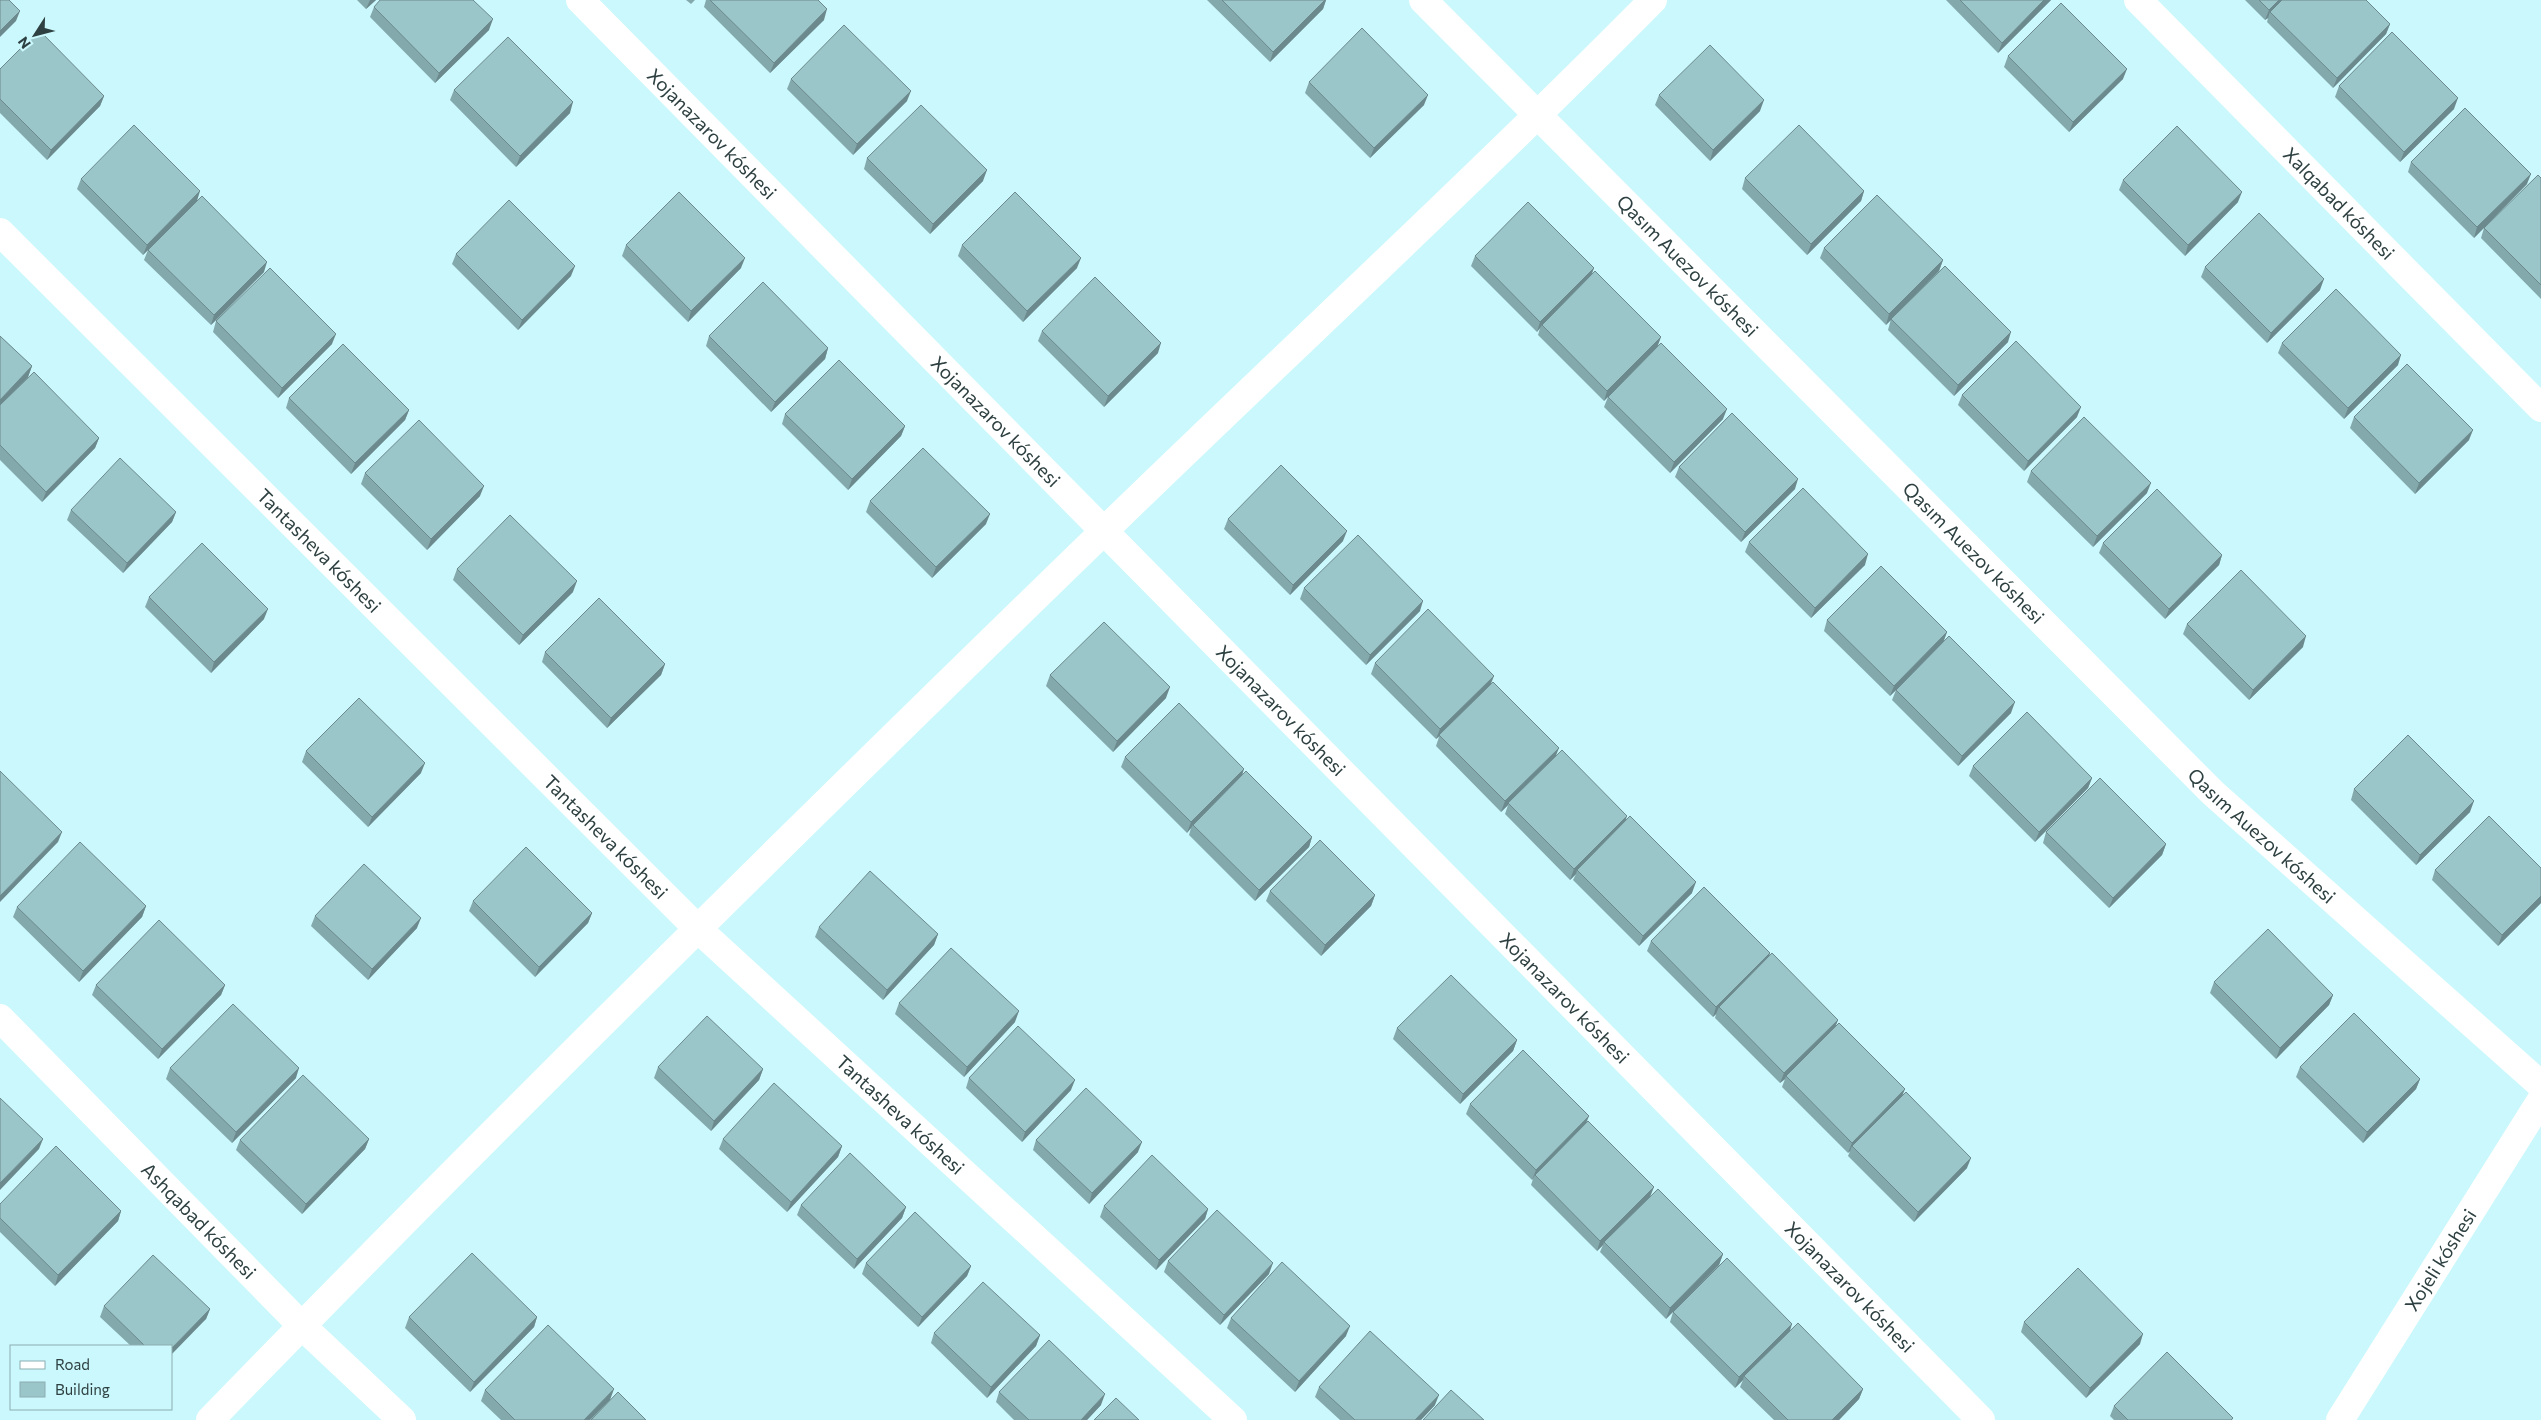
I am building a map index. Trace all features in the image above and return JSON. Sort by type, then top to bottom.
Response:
[{"type":"street","name":"Xojanazarov kóshesi","points":[[580,0],[1981,1420]]},
{"type":"street","name":"Qasım Auezov kóshesi","points":[[1423,0],[2213,793],[2541,1085]]},
{"type":"street","points":[[210,1420],[698,929],[1105,530],[1539,116],[1653,0]]},
{"type":"street","name":"Xalqabad kóshesi","points":[[2138,0],[2541,408]]},
{"type":"street","name":"Tantasheva kóshesi","points":[[0,232],[698,929],[1233,1420]]},
{"type":"street","name":"Ashqabad kóshesi","points":[[0,1018],[302,1326],[402,1420]]},
{"type":"street","name":"Xojeli kóshesi","points":[[2340,1420],[2541,1100]]},
{"type":"building","points":[[0,0],[9,0],[20,11],[0,31]]},
{"type":"building","points":[[380,0],[473,0],[493,19],[439,73],[374,7]]},
{"type":"building","points":[[710,0],[818,0],[827,9],[774,63]]},
{"type":"building","points":[[1222,0],[1325,0],[1273,52]]},
{"type":"building","points":[[1960,0],[2044,0],[2002,43]]},
{"type":"building","points":[[2259,0],[2279,0],[2269,10]]},
{"type":"building","points":[[2282,0],[2366,0],[2390,24],[2337,78],[2270,12]]},
{"type":"building","points":[[2061,3],[2127,69],[2073,122],[2008,56]]},
{"type":"building","points":[[844,25],[911,91],[857,144],[791,79]]},
{"type":"building","points":[[1362,28],[1428,95],[1374,148],[1309,82]]},
{"type":"building","points":[[39,30],[104,96],[51,150],[0,99],[0,69]]},
{"type":"building","points":[[2392,32],[2458,98],[2404,152],[2339,86]]},
{"type":"building","points":[[508,37],[573,102],[520,156],[454,90]]},
{"type":"building","points":[[1710,45],[1764,100],[1713,150],[1659,95]]},
{"type":"building","points":[[921,105],[987,170],[933,224],[867,158]]},
{"type":"building","points":[[2465,108],[2531,174],[2477,227],[2411,162]]},
{"type":"building","points":[[134,125],[200,191],[147,245],[81,179]]},
{"type":"building","points":[[1799,125],[1864,191],[1811,244],[1745,178]]},
{"type":"building","points":[[2177,126],[2242,192],[2188,245],[2123,180]]},
{"type":"building","points":[[2538,175],[2541,178],[2541,285],[2484,228]]},
{"type":"building","points":[[679,192],[745,258],[691,311],[626,245]]},
{"type":"building","points":[[1015,192],[1081,258],[1027,311],[962,245]]},
{"type":"building","points":[[1877,195],[1943,260],[1889,314],[1824,248]]},
{"type":"building","points":[[202,196],[267,262],[214,315],[148,250]]},
{"type":"building","points":[[509,200],[575,266],[522,320],[456,254]]},
{"type":"building","points":[[1528,202],[1594,268],[1540,322],[1475,256]]},
{"type":"building","points":[[2259,213],[2324,279],[2271,333],[2205,267]]},
{"type":"building","points":[[1945,266],[2011,332],[1958,385],[1891,319]]},
{"type":"building","points":[[270,268],[336,334],[282,388],[216,321]]},
{"type":"building","points":[[1595,271],[1661,337],[1607,391],[1542,325]]},
{"type":"building","points":[[1095,277],[1161,343],[1108,396],[1042,331]]},
{"type":"building","points":[[763,282],[828,348],[775,402],[709,336]]},
{"type":"building","points":[[2336,289],[2401,355],[2348,408],[2282,343]]},
{"type":"building","points":[[0,336],[32,366],[0,400]]},
{"type":"building","points":[[2016,341],[2081,407],[2028,461],[1962,395]]},
{"type":"building","points":[[1661,343],[1727,409],[1674,462],[1608,397]]},
{"type":"building","points":[[343,344],[409,410],[355,463],[289,398]]},
{"type":"building","points":[[839,360],[905,426],[852,479],[785,414]]},
{"type":"building","points":[[2407,364],[2473,430],[2419,483],[2354,417]]},
{"type":"building","points":[[34,372],[99,438],[46,492],[0,445],[0,405]]},
{"type":"building","points":[[1732,413],[1798,479],[1745,532],[1679,467]]},
{"type":"building","points":[[2084,417],[2151,483],[2097,536],[2031,471]]},
{"type":"building","points":[[419,420],[484,486],[431,539],[365,473]]},
{"type":"building","points":[[923,448],[990,514],[936,567],[870,501]]},
{"type":"building","points":[[120,458],[176,512],[127,563],[71,510]]},
{"type":"building","points":[[1281,465],[1347,531],[1293,585],[1228,519]]},
{"type":"building","points":[[1803,488],[1868,554],[1815,608],[1749,542]]},
{"type":"building","points":[[2157,489],[2222,555],[2169,609],[2103,543]]},
{"type":"building","points":[[510,515],[577,581],[523,635],[457,569]]},
{"type":"building","points":[[1358,535],[1423,601],[1370,655],[1304,588]]},
{"type":"building","points":[[202,543],[268,609],[214,662],[149,597]]},
{"type":"building","points":[[1881,566],[1947,632],[1894,686],[1827,620]]},
{"type":"building","points":[[2241,570],[2306,636],[2253,690],[2187,624]]},
{"type":"building","points":[[599,598],[665,664],[611,718],[545,652]]},
{"type":"building","points":[[1428,609],[1494,676],[1440,729],[1375,663]]},
{"type":"building","points":[[1104,622],[1170,687],[1117,741],[1050,675]]},
{"type":"building","points":[[1949,636],[2015,702],[1962,756],[1896,690]]},
{"type":"building","points":[[1493,682],[1559,748],[1505,801],[1439,735]]},
{"type":"building","points":[[359,698],[425,763],[372,817],[306,751]]},
{"type":"building","points":[[1179,703],[1244,769],[1191,822],[1125,757]]},
{"type":"building","points":[[2027,712],[2092,778],[2039,832],[1973,766]]},
{"type":"building","points":[[2408,735],[2474,801],[2420,855],[2354,789]]},
{"type":"building","points":[[1562,750],[1627,816],[1574,869],[1508,803]]},
{"type":"building","points":[[0,771],[62,832],[0,896]]},
{"type":"building","points":[[1246,771],[1312,837],[1259,890],[1193,825]]},
{"type":"building","points":[[2100,778],[2166,844],[2113,898],[2046,832]]},
{"type":"building","points":[[1630,816],[1696,882],[1643,936],[1577,870]]},
{"type":"building","points":[[2489,816],[2541,868],[2541,896],[2502,935],[2435,870]]},
{"type":"building","points":[[1320,840],[1375,895],[1325,945],[1270,891]]},
{"type":"building","points":[[80,842],[146,906],[83,971],[17,907]]},
{"type":"building","points":[[526,847],[592,913],[539,967],[473,901]]},
{"type":"building","points":[[364,864],[421,918],[372,969],[315,916]]},
{"type":"building","points":[[870,871],[938,934],[887,990],[819,927]]},
{"type":"building","points":[[1704,887],[1770,953],[1716,1007],[1651,941]]},
{"type":"building","points":[[159,920],[225,985],[162,1049],[96,985]]},
{"type":"building","points":[[2268,929],[2333,995],[2280,1048],[2214,982]]},
{"type":"building","points":[[951,948],[1019,1011],[967,1067],[899,1003]]},
{"type":"building","points":[[1772,953],[1838,1020],[1784,1073],[1719,1007]]},
{"type":"building","points":[[1451,975],[1517,1040],[1463,1094],[1397,1028]]},
{"type":"building","points":[[233,1004],[299,1068],[236,1132],[170,1068]]},
{"type":"building","points":[[2354,1013],[2420,1079],[2367,1132],[2300,1067]]},
{"type":"building","points":[[707,1016],[763,1069],[714,1121],[658,1067]]},
{"type":"building","points":[[1839,1023],[1905,1089],[1852,1143],[1786,1076]]},
{"type":"building","points":[[1018,1026],[1075,1080],[1025,1132],[969,1078]]},
{"type":"building","points":[[1523,1050],[1589,1116],[1536,1170],[1470,1104]]},
{"type":"building","points":[[303,1075],[369,1139],[306,1204],[240,1140]]},
{"type":"building","points":[[774,1083],[842,1146],[791,1202],[723,1139]]},
{"type":"building","points":[[1086,1088],[1142,1142],[1092,1193],[1036,1140]]},
{"type":"building","points":[[1906,1092],[1971,1158],[1918,1212],[1852,1146]]},
{"type":"building","points":[[0,1098],[43,1139],[0,1183]]},
{"type":"building","points":[[1588,1121],[1654,1187],[1600,1241],[1535,1175]]},
{"type":"building","points":[[56,1146],[121,1211],[58,1275],[0,1218],[0,1204]]},
{"type":"building","points":[[850,1153],[906,1207],[857,1259],[801,1205]]},
{"type":"building","points":[[1152,1155],[1208,1209],[1159,1260],[1104,1206]]},
{"type":"building","points":[[1658,1189],[1723,1254],[1670,1308],[1604,1242]]},
{"type":"building","points":[[1217,1210],[1273,1263],[1224,1315],[1168,1261]]},
{"type":"building","points":[[915,1212],[971,1266],[922,1317],[866,1263]]},
{"type":"building","points":[[472,1253],[537,1317],[474,1382],[409,1317]]},
{"type":"building","points":[[153,1255],[210,1309],[172,1348],[172,1345],[144,1345],[104,1306]]},
{"type":"building","points":[[1727,1258],[1792,1324],[1739,1377],[1673,1312]]},
{"type":"building","points":[[1282,1262],[1350,1326],[1299,1381],[1231,1318]]},
{"type":"building","points":[[2078,1268],[2143,1334],[2090,1388],[2024,1322]]},
{"type":"building","points":[[983,1282],[1040,1335],[991,1387],[934,1333]]},
{"type":"building","points":[[1798,1323],[1863,1389],[1832,1420],[1788,1420],[1744,1376]]},
{"type":"building","points":[[548,1325],[614,1389],[584,1420],[515,1420],[485,1390]]},
{"type":"building","points":[[1370,1331],[1439,1395],[1415,1420],[1355,1420],[1319,1387]]},
{"type":"building","points":[[1049,1340],[1105,1394],[1081,1420],[1029,1420],[999,1392]]},
{"type":"building","points":[[2167,1352],[2233,1418],[2231,1420],[2128,1420],[2114,1406]]},
{"type":"building","points":[[1451,1390],[1484,1420],[1423,1420]]},
{"type":"building","points":[[618,1392],[646,1420],[591,1420]]},
{"type":"building","points":[[1116,1398],[1139,1420],[1094,1420]]}]
